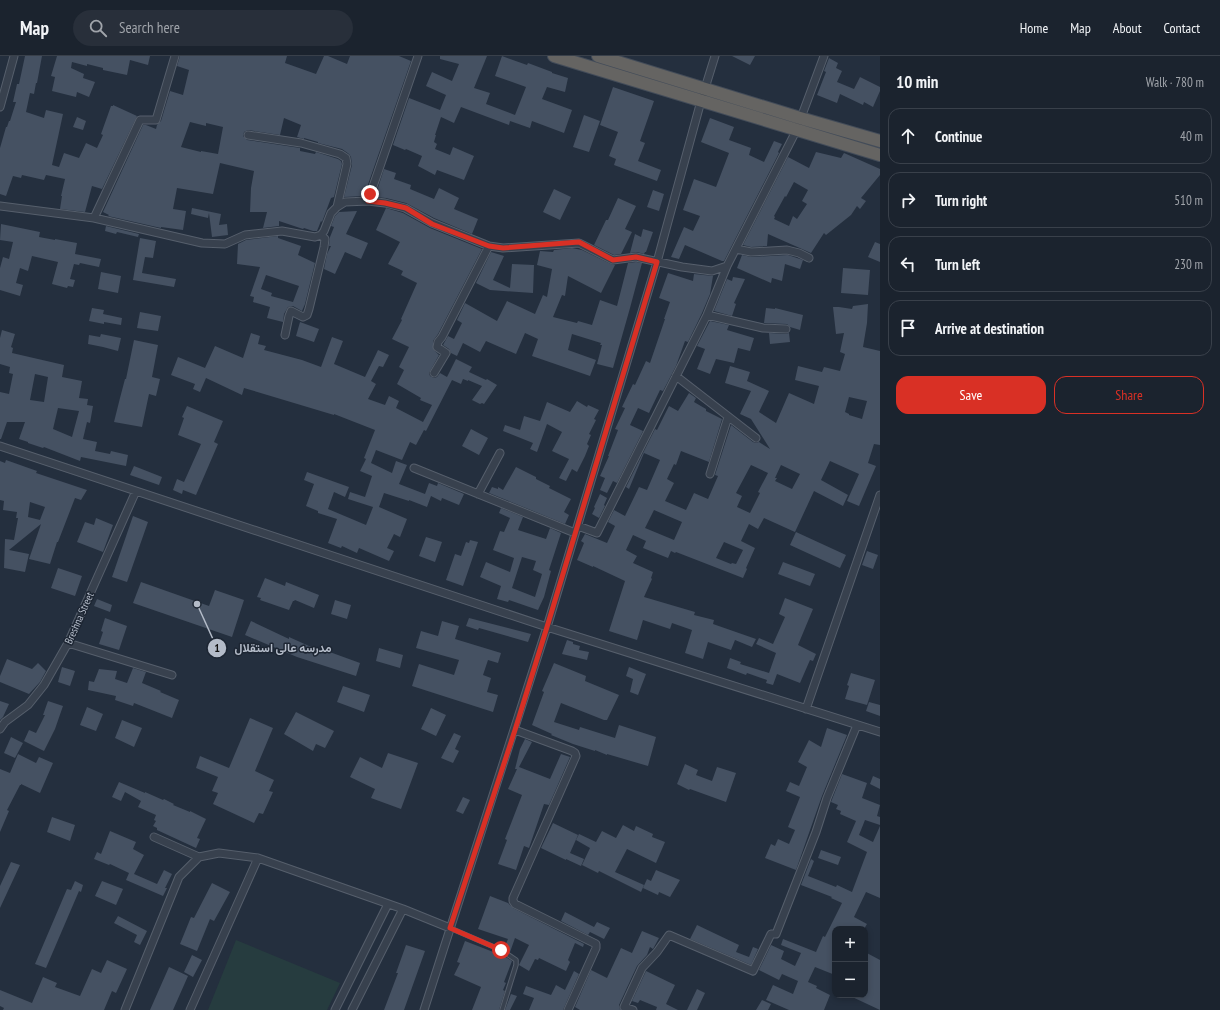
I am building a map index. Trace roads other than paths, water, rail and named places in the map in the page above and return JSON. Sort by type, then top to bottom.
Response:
[{"type":"highway","points":[[554,56],[701,102],[880,155]]},
{"type":"highway","points":[[598,56],[880,141]]},
{"type":"street","points":[[0,107],[14,56]]},
{"type":"street","points":[[94,218],[140,120],[156,120],[175,56]]},
{"type":"street","points":[[368,201],[418,56]]},
{"type":"street","points":[[424,1010],[515,730],[578,526],[657,262],[715,56]]},
{"type":"street","points":[[578,526],[597,533],[706,315],[727,266],[796,130],[824,56]]},
{"type":"street","points":[[248,135],[301,143],[340,154],[346,158],[347,164],[337,207]]},
{"type":"street","points":[[0,206],[94,218],[202,243],[225,244],[245,235],[282,230],[315,237],[321,235],[324,231],[331,213],[337,207],[345,202],[368,201],[406,208],[432,224],[489,246],[503,248],[579,242],[613,260],[636,257],[682,267],[712,271],[727,266]]},
{"type":"street","points":[[285,336],[291,311],[303,317],[307,314],[309,309],[324,247],[325,239],[321,235]]},
{"type":"street","points":[[434,373],[446,353],[436,347],[438,342],[442,338],[489,246]]},
{"type":"street","points":[[736,249],[751,252],[787,250],[799,253],[809,258]]},
{"type":"street","points":[[706,315],[763,328],[786,329]]},
{"type":"street","points":[[676,376],[756,438]]},
{"type":"street","points":[[710,474],[728,417]]},
{"type":"street","points":[[0,446],[547,627],[880,732]]},
{"type":"street","points":[[478,494],[500,453]]},
{"type":"street","points":[[414,468],[575,533]]},
{"type":"street","name":"Breshna Street","points":[[0,730],[5,722],[28,705],[44,685],[68,643],[136,491]]},
{"type":"street","points":[[806,709],[880,495]]},
{"type":"street","points":[[68,643],[172,675]]},
{"type":"street","points":[[633,1010],[624,1008],[642,968],[657,952],[669,935],[754,971],[771,934],[776,934],[816,832],[827,798],[857,725]]},
{"type":"street","points":[[515,730],[572,751],[576,756],[513,898],[515,904],[596,944],[596,948],[568,1010]]},
{"type":"street","points":[[154,837],[200,857]]},
{"type":"street","points":[[125,1010],[179,877],[200,857],[219,853],[258,858],[403,909],[450,928]]},
{"type":"street","points":[[190,1010],[258,858]]},
{"type":"street","points":[[334,1010],[388,904]]},
{"type":"street","points":[[352,1010],[403,909]]},
{"type":"lane","points":[[450,928],[501,950],[516,960],[516,965],[502,1010]]},
{"type":"place","name":"مدرسه عالی استقلال","points":[[197,604]]}]
